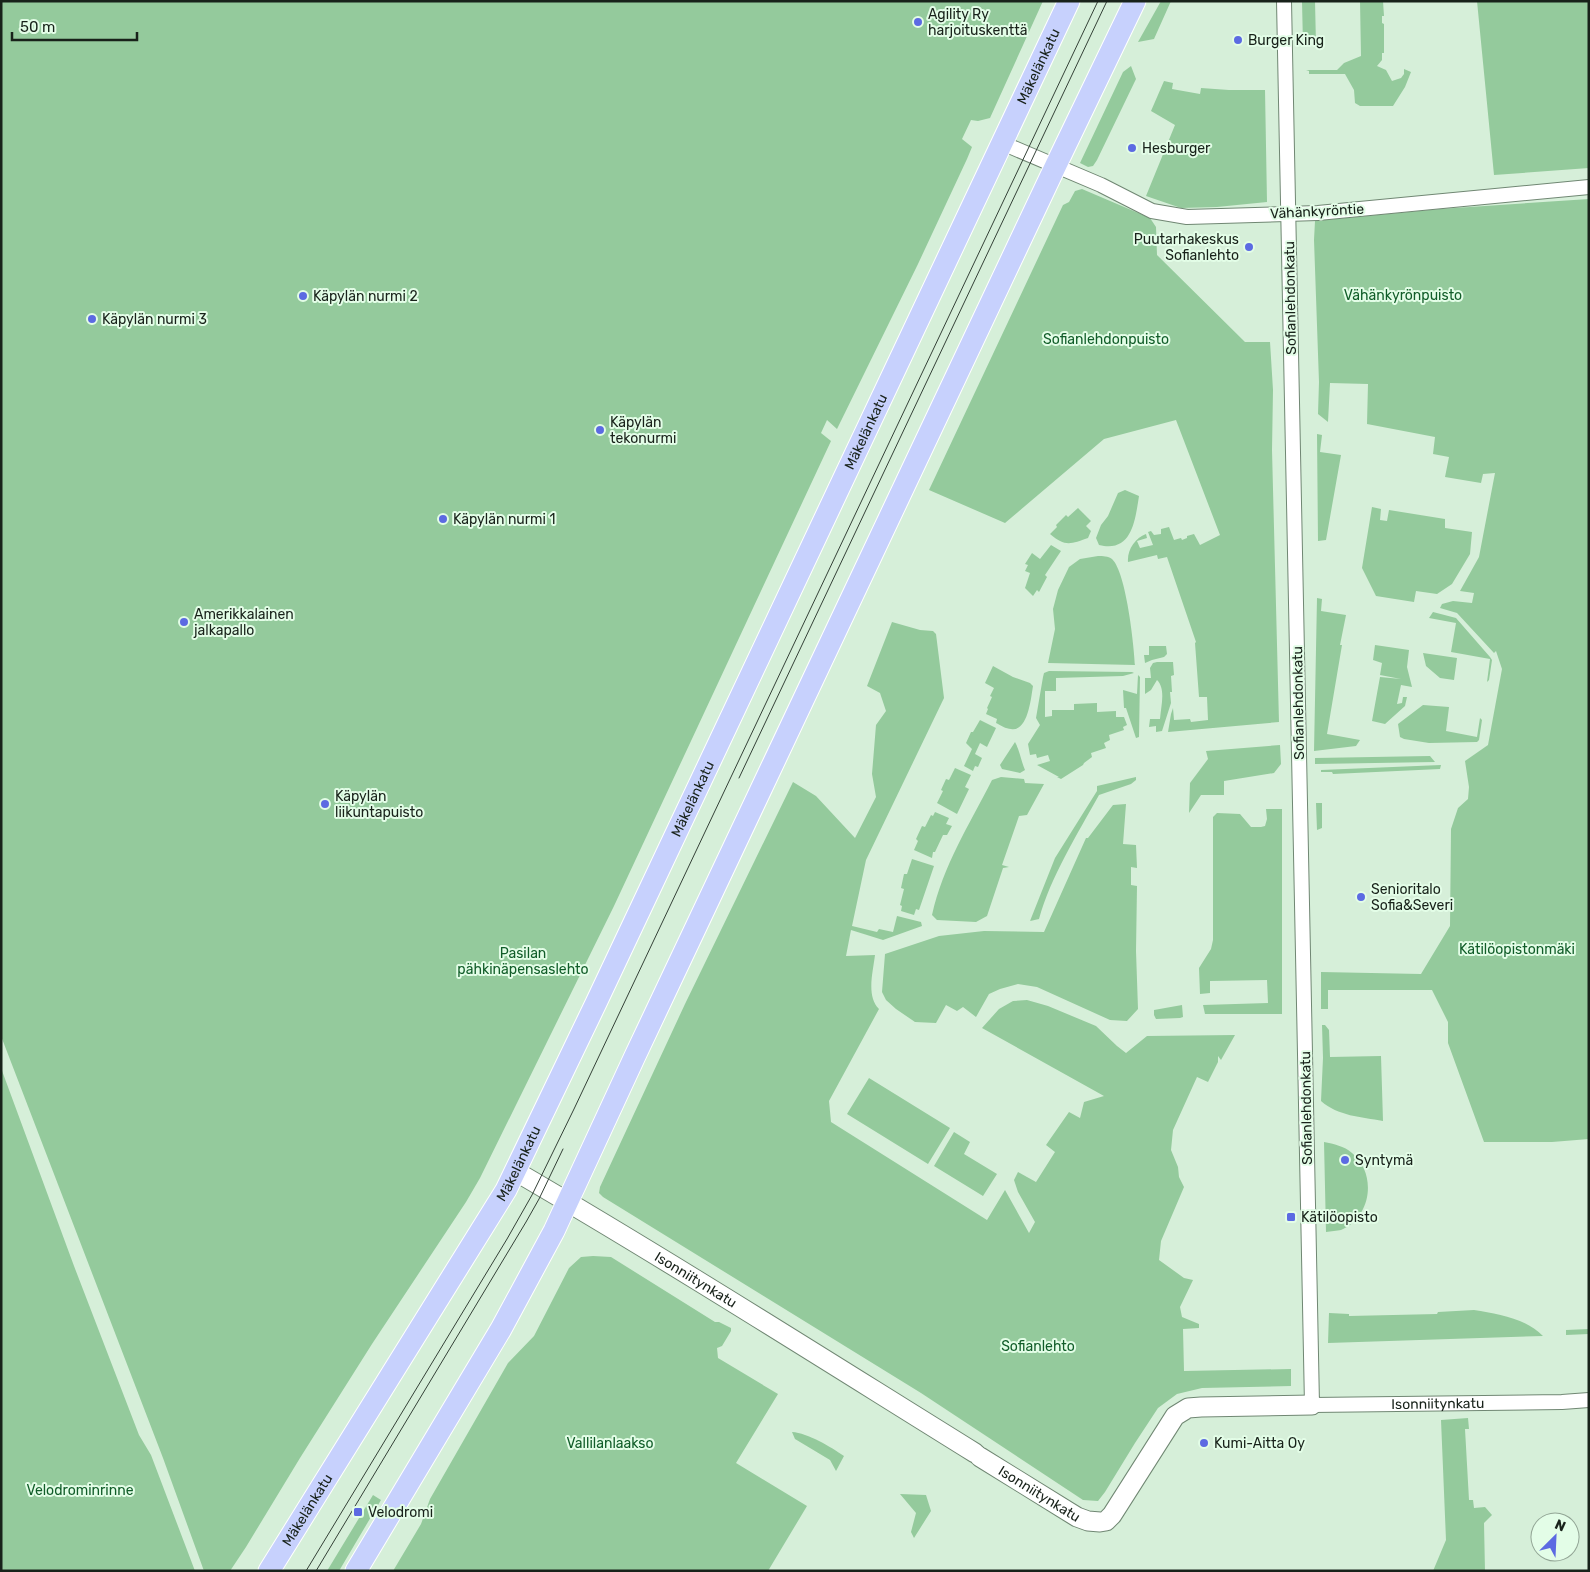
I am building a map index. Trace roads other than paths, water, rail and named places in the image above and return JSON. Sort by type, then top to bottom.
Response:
[{"type":"main road","name":"Mäkelänkatu","points":[[269,1571],[501,1198],[515,1171],[1069,1]]},
{"type":"main road","points":[[356,1571],[501,1329],[554,1231],[1135,1]]},
{"type":"street","name":"Sofianlehdonkatu","points":[[1284,1],[1312,1405]]},
{"type":"street","name":"Vähänkyröntie","points":[[1002,143],[1101,185],[1152,211],[1187,217],[1318,213],[1589,187]]},
{"type":"street","name":"Isonniitynkatu","points":[[515,1171],[568,1201],[735,1303],[1077,1517],[1088,1521],[1100,1522],[1106,1520],[1119,1506],[1175,1416],[1188,1408],[1589,1400]]},
{"type":"tram line","points":[[306,1571],[532,1195],[1098,1]]},
{"type":"tram line","points":[[739,778],[1107,1]]},
{"type":"tram line","points":[[316,1571],[526,1222],[563,1149]]},
{"type":"place","name":"Agility Ry harjoituskenttä","points":[[918,22]]},
{"type":"place","name":"Burger King","points":[[1238,40]]},
{"type":"place","name":"Hesburger","points":[[1132,148]]},
{"type":"place","name":"Puutarhakeskus Sofianlehto","points":[[1249,247]]},
{"type":"place","name":"Käpylän nurmi 2","points":[[303,296]]},
{"type":"place","name":"Käpylän nurmi 3","points":[[92,319]]},
{"type":"place","name":"Käpylän tekonurmi","points":[[600,430]]},
{"type":"place","name":"Käpylän nurmi 1","points":[[443,519]]},
{"type":"place","name":"Amerikkalainen jalkapallo","points":[[184,622]]},
{"type":"place","name":"Käpylän liikuntapuisto","points":[[325,804]]},
{"type":"place","name":"Senioritalo Sofia&Severi","points":[[1361,897]]},
{"type":"place","name":"Syntymä","points":[[1345,1160]]},
{"type":"place","name":"Kätilöopisto","points":[[1291,1217]]},
{"type":"place","name":"Kumi-Aitta Oy","points":[[1204,1443]]},
{"type":"place","name":"Velodromi","points":[[358,1512]]},
{"type":"park label","name":"Vähänkyrönpuisto","points":[[1403,295]]},
{"type":"park label","name":"Sofianlehdonpuisto","points":[[1106,339]]},
{"type":"park label","name":"Kätilöopistonmäki","points":[[1517,949]]},
{"type":"park label","name":"Pasilan pähkinäpensaslehto","points":[[523,962]]},
{"type":"park label","name":"Sofianlehto","points":[[1038,1346]]},
{"type":"park label","name":"Vallilanlaakso","points":[[610,1443]]},
{"type":"park label","name":"Velodrominrinne","points":[[80,1490]]}]
